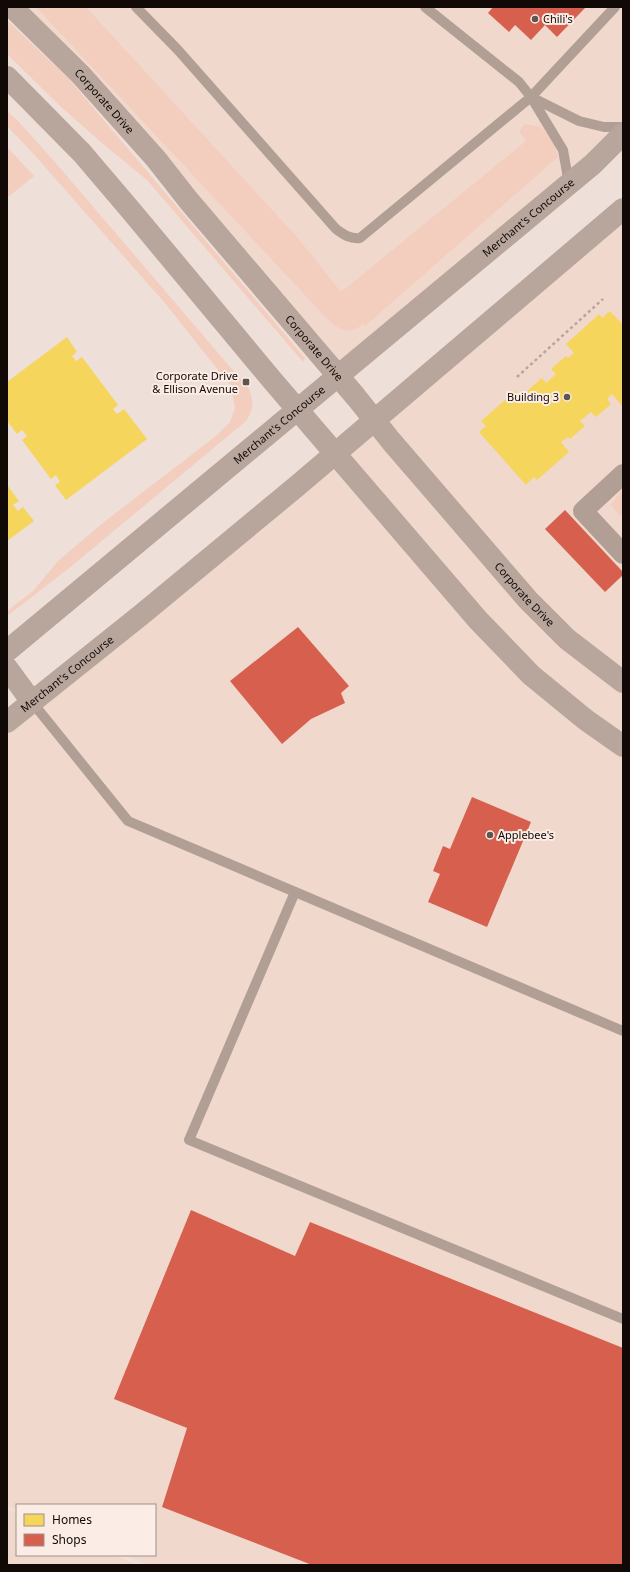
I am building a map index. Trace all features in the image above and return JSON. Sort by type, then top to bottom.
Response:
[{"type":"main road","name":"Corporate Drive","points":[[12,7],[81,75],[124,122],[374,419],[391,442],[528,600],[567,638],[623,682]]},
{"type":"main road","points":[[7,77],[82,153],[298,410],[478,620],[531,675],[558,698],[623,746]]},
{"type":"main road","name":"Merchant's Concourse","points":[[7,651],[569,184],[623,134]]},
{"type":"main road","name":"Merchant's Concourse","points":[[7,722],[141,615],[623,209]]},
{"type":"main road","points":[[7,668],[32,702]]},
{"type":"street","points":[[623,474],[583,511],[623,554]]},
{"type":"lane","points":[[136,7],[178,50],[336,230],[353,239],[360,238],[531,96],[615,7]]},
{"type":"lane","points":[[425,7],[519,82],[531,96],[563,150],[569,184]]},
{"type":"lane","points":[[531,96],[579,121],[604,127],[623,127]]},
{"type":"lane","points":[[32,702],[128,821],[623,1031]]},
{"type":"lane","points":[[295,892],[188,1140],[623,1319]]},
{"type":"path","points":[[517,377],[603,299]]},
{"type":"shaded area","points":[[12,7],[623,7],[623,134],[338,376]]},
{"type":"shaded area","points":[[36,7],[86,7],[298,238],[341,292],[526,141],[519,131],[525,124],[541,127],[554,140],[558,157],[365,326],[363,324],[350,331],[342,329],[329,321]]},
{"type":"shaded area","points":[[7,20],[69,79],[305,358],[303,362],[147,180],[59,105],[7,54]]},
{"type":"shaded area","points":[[7,111],[19,122],[54,161],[249,389],[252,398],[252,406],[251,413],[246,421],[68,569],[7,616],[7,611],[33,591],[58,561],[104,522],[216,436],[230,422],[235,408],[231,386],[164,302],[7,126]]},
{"type":"shaded area","points":[[7,147],[34,176],[7,198]]},
{"type":"shaded area","points":[[623,209],[623,1565],[149,1565],[127,1556],[156,1556],[156,1504],[16,1504],[16,1510],[7,1506],[7,722]]},
{"type":"shaded area","points":[[621,491],[623,494],[623,515],[620,516],[611,505]]},
{"type":"shaded area","points":[[7,1509],[16,1513],[16,1556],[116,1556],[137,1565],[7,1565]]},
{"type":"building: Homes","name":"Building 3","points":[[610,311],[623,325],[623,403],[621,405],[612,394],[607,399],[611,404],[596,417],[591,412],[580,421],[585,426],[570,439],[568,437],[561,442],[569,452],[537,480],[534,477],[526,485],[479,432],[486,426],[481,421],[515,391],[522,399],[529,394],[527,391],[542,378],[546,383],[556,374],[551,369],[566,356],[568,358],[574,353],[566,344],[599,314],[602,318]]},
{"type":"building: Homes","points":[[67,337],[77,352],[72,356],[76,361],[82,357],[118,405],[113,409],[117,414],[124,409],[147,439],[66,500],[55,485],[60,482],[56,475],[51,479],[22,440],[27,436],[22,430],[17,434],[7,421],[7,415],[9,414],[7,412],[7,382]]},
{"type":"building: Homes","points":[[7,485],[19,501],[13,505],[18,511],[23,507],[34,521],[7,541]]},
{"type":"building: Shops","name":"Chili's","points":[[493,7],[586,7],[557,37],[545,25],[531,40],[515,25],[509,32],[488,13]]},
{"type":"building: Shops","points":[[565,510],[623,572],[623,575],[605,592],[545,529]]},
{"type":"building: Shops","points":[[298,627],[349,686],[341,693],[345,703],[311,719],[282,744],[230,681]]},
{"type":"building: Shops","points":[[472,797],[531,822],[487,927],[428,902],[440,874],[433,871],[443,846],[450,849]]},
{"type":"building: Shops","points":[[191,1210],[295,1256],[310,1222],[623,1348],[623,1565],[312,1565],[162,1507],[187,1428],[114,1399]]},
{"type":"place","name":"Chili's","points":[[535,19]]},
{"type":"place","name":"Corporate Drive & Ellison Avenue","points":[[246,382]]},
{"type":"place","name":"Building 3","points":[[567,397]]},
{"type":"place","name":"Applebee's","points":[[490,835]]}]
